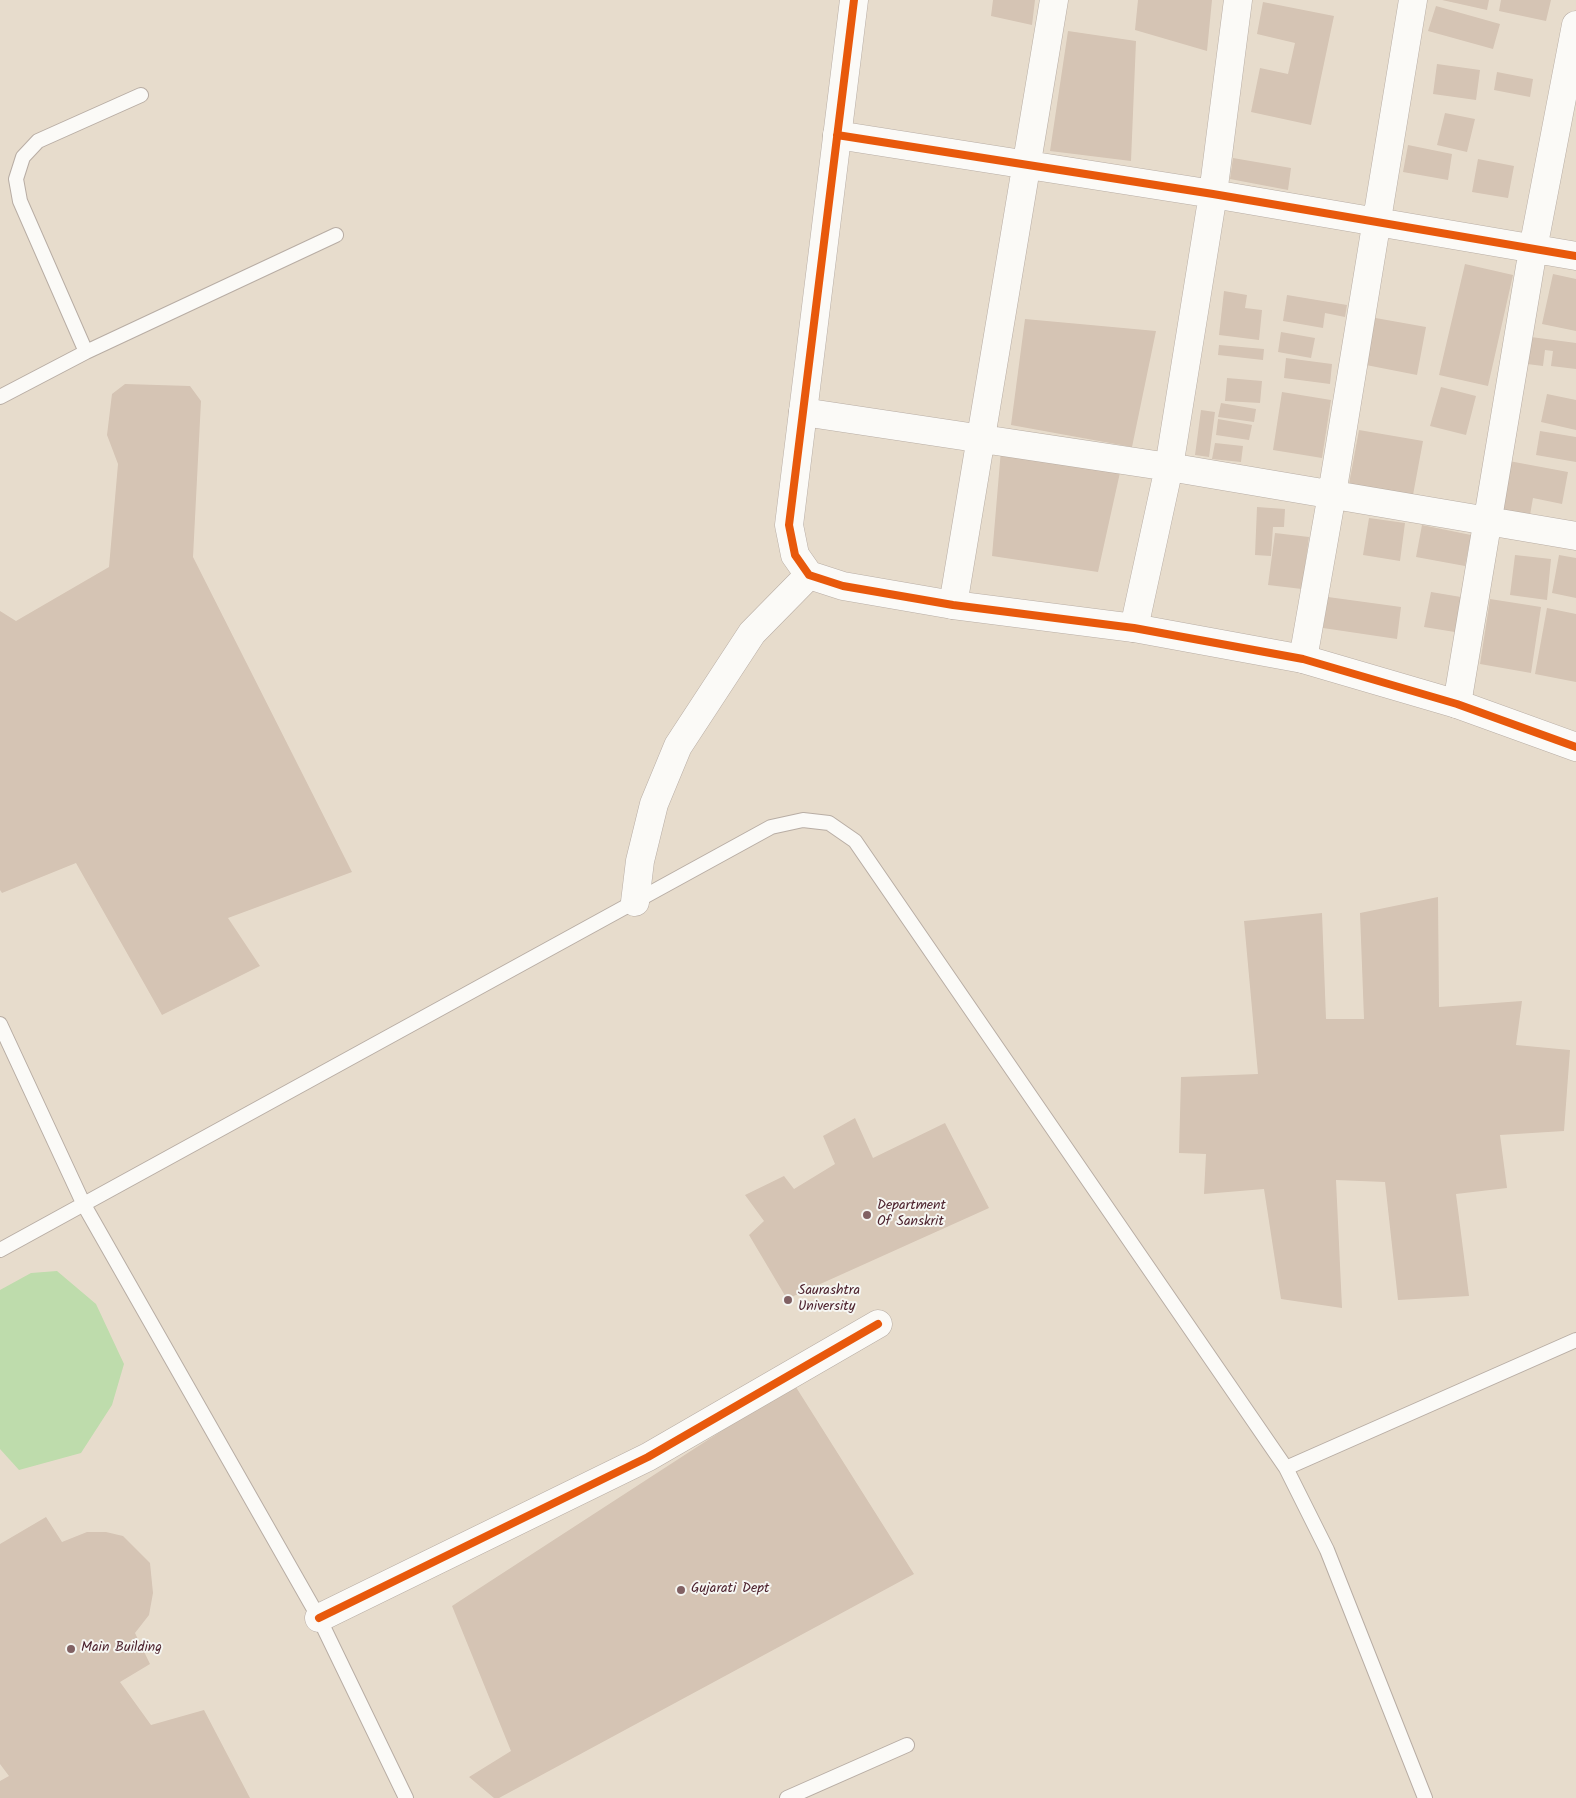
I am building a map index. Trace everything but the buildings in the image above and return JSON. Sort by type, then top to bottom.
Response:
[{"type":"street","points":[[854,0],[789,525],[795,554],[809,575],[843,586],[953,605],[1134,628],[1302,659],[1457,704],[1576,748]]},
{"type":"street","points":[[953,605],[1054,0]]},
{"type":"street","points":[[1134,628],[1169,467],[1213,194],[1238,0]]},
{"type":"street","points":[[1302,659],[1332,494],[1413,0]]},
{"type":"street","points":[[1457,704],[1533,249],[1576,25]]},
{"type":"street","points":[[837,136],[1213,194],[1576,256]]},
{"type":"street","points":[[803,412],[1169,467],[1576,536]]},
{"type":"street","points":[[635,902],[640,861],[654,804],[678,746],[752,633],[809,575]]},
{"type":"street","points":[[319,1618],[648,1457],[878,1324]]},
{"type":"lane","points":[[86,352],[20,201],[16,179],[23,157],[38,141],[141,95]]},
{"type":"lane","points":[[0,396],[86,352],[336,235]]},
{"type":"lane","points":[[0,1250],[771,827],[803,820],[829,823],[854,841],[1286,1468],[1327,1550],[1425,1798]]},
{"type":"lane","points":[[0,1024],[84,1205],[319,1618],[406,1798]]},
{"type":"lane","points":[[1286,1468],[1576,1340]]},
{"type":"lane","points":[[786,1798],[907,1745]]},
{"type":"green space","points":[[57,1271],[96,1304],[124,1364],[112,1405],[81,1453],[19,1470],[0,1449],[0,1290],[31,1273]]},
{"type":"cycle path","points":[[854,0],[789,525],[795,555],[809,575],[843,586],[953,605],[1134,628],[1303,659],[1457,704],[1576,747]]},
{"type":"cycle path","points":[[837,135],[1213,194],[1576,256]]},
{"type":"cycle path","points":[[319,1618],[648,1457],[878,1324]]},
{"type":"place","name":"Department Of Sanskrit","points":[[867,1215]]},
{"type":"place","name":"Saurashtra University","points":[[788,1300]]},
{"type":"place","name":"Gujarati Dept","points":[[681,1590]]},
{"type":"place","name":"Main Building","points":[[71,1649]]}]
